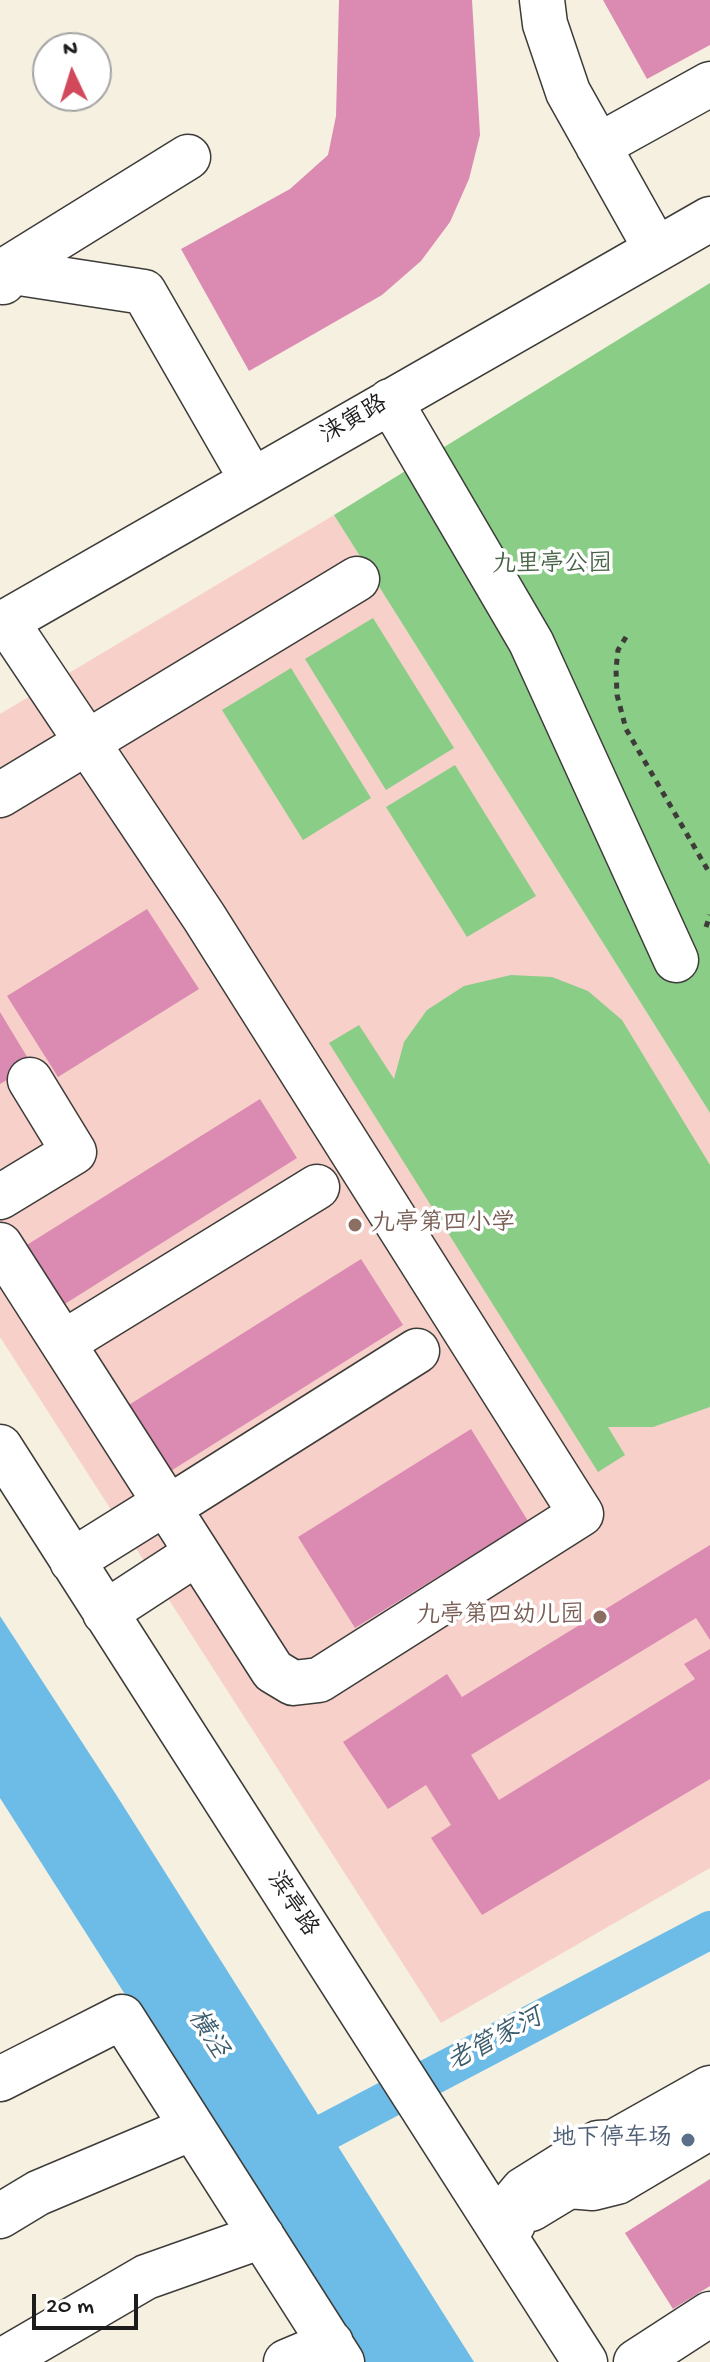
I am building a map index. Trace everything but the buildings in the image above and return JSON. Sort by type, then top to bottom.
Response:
[{"type":"street","points":[[542,0],[545,24],[568,92],[656,249]]},
{"type":"street","points":[[598,146],[710,84]]},
{"type":"street","points":[[1,280],[188,157]]},
{"type":"street","name":"涞寅路","points":[[3,623],[710,219]]},
{"type":"street","points":[[1,280],[144,292],[252,480]]},
{"type":"street","points":[[390,401],[531,642],[676,960]]},
{"type":"street","points":[[0,795],[357,579]]},
{"type":"street","points":[[0,1245],[273,1671],[293,1683],[319,1680],[581,1514],[204,917],[3,623]]},
{"type":"street","points":[[0,1197],[74,1152],[30,1080]]},
{"type":"street","points":[[63,1343],[317,1187]]},
{"type":"street","points":[[72,1561],[417,1351]]},
{"type":"street","name":"滨亭路","points":[[0,1447],[380,2043],[507,2229],[585,2362]]},
{"type":"street","points":[[105,1613],[197,1553]]},
{"type":"street","points":[[0,2079],[122,2017],[336,2353],[286,2362]]},
{"type":"street","points":[[507,2229],[513,2202],[523,2190],[598,2143],[614,2142],[710,2088]]},
{"type":"street","points":[[507,2229],[569,2186],[593,2188],[617,2182],[710,2127]]},
{"type":"street","points":[[0,2216],[38,2193],[192,2128]]},
{"type":"street","points":[[0,2362],[146,2277],[262,2236]]},
{"type":"street","points":[[636,2362],[700,2334]]},
{"type":"path","points":[[626,637],[618,650],[616,669],[617,695],[626,729],[710,874]]},
{"type":"shaded area","name":"九亭第四小学","points":[[334,515],[710,1113],[710,1868],[441,2023],[0,1337],[0,714]]},
{"type":"green space","name":"九里亭公园","points":[[710,283],[710,1113],[334,515]]},
{"type":"green space","points":[[373,618],[454,748],[386,790],[305,659]]},
{"type":"green space","points":[[291,668],[371,798],[303,840],[222,710]]},
{"type":"green space","points":[[455,765],[536,896],[467,937],[386,807]]},
{"type":"green space","points":[[511,975],[552,977],[588,991],[622,1020],[710,1165],[710,1407],[653,1427],[608,1427],[625,1455],[598,1472],[329,1043],[359,1025],[394,1079],[404,1042],[427,1010],[464,986]]},
{"type":"water","name":"横泾","points":[[0,1616],[474,2362],[359,2362],[0,1798]]},
{"type":"waterway","name":"老管家河","points":[[284,2154],[710,1930]]},
{"type":"place","name":"九亭第四小学","points":[[355,1225]]},
{"type":"place","name":"九亭第四幼儿园","points":[[600,1617]]},
{"type":"place","name":"地下停车场","points":[[688,2140]]}]
